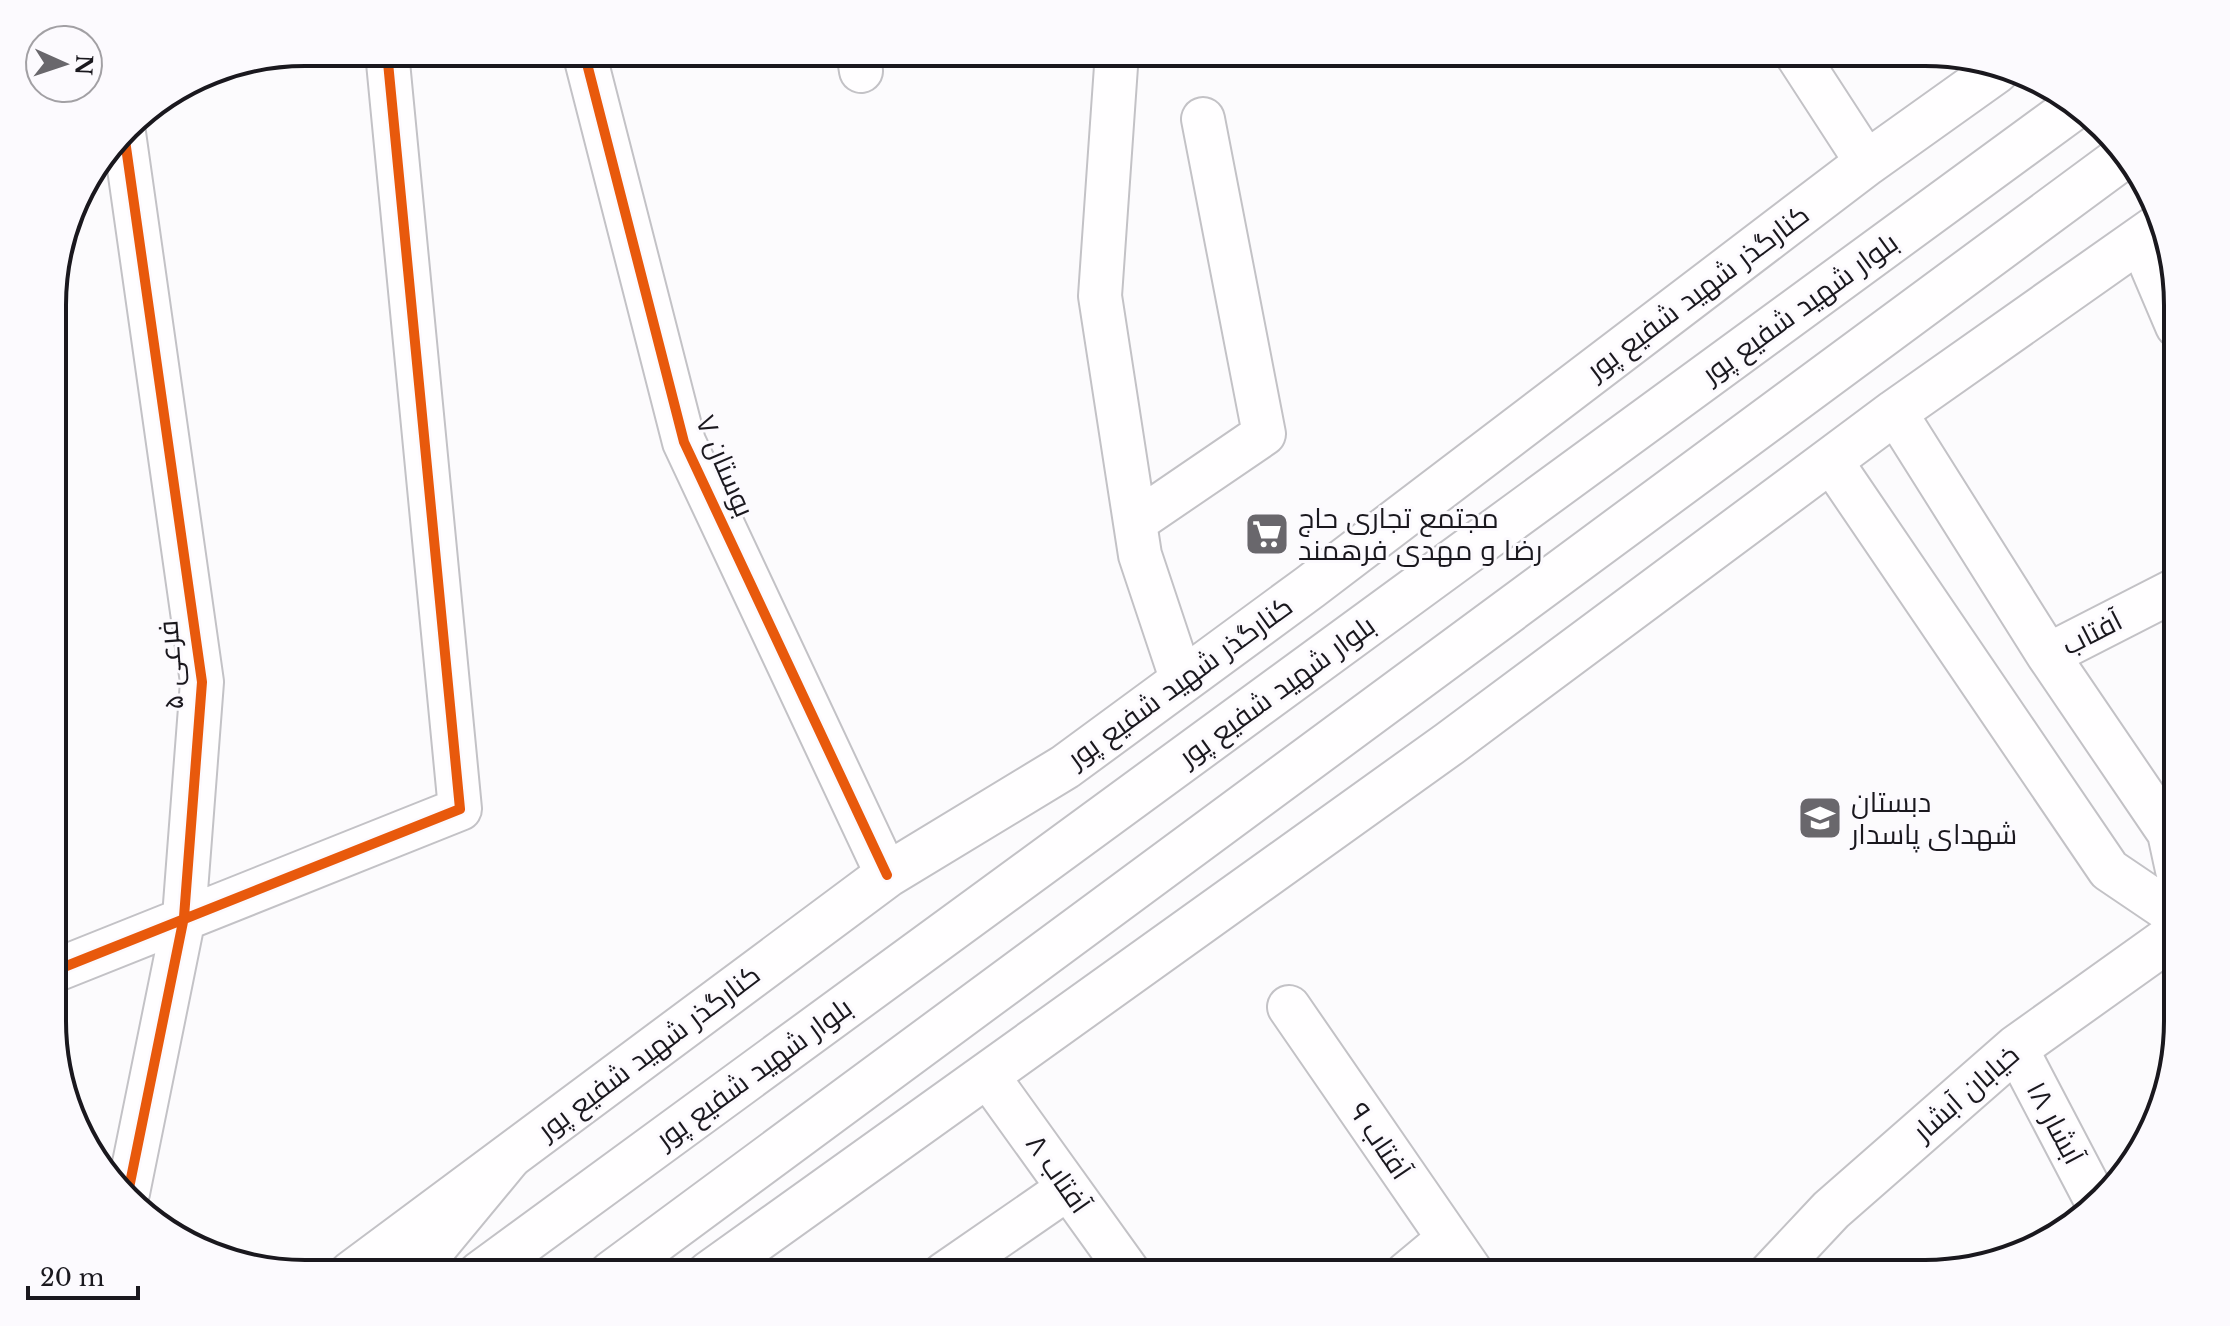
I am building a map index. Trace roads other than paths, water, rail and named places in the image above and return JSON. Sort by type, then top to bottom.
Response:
[{"type":"main road","name":"کنارگذر شهید شفیع پور","points":[[370,1260],[887,875],[1065,767],[1867,163],[1990,75]]},
{"type":"main road","name":"بلوار شهید شفیع پور","points":[[499,1260],[2067,112]]},
{"type":"main road","points":[[630,1260],[2117,162]]},
{"type":"main road","points":[[729,1260],[1449,744],[1895,412],[2149,233]]},
{"type":"main road","name":"خیابان آبشار","points":[[1785,1259],[1831,1210],[2016,1048],[2163,943]]},
{"type":"main road","points":[[424,1260],[508,1158]]},
{"type":"street","points":[[66,966],[460,809],[388,66]]},
{"type":"street","name":"بوستان ۷","points":[[588,66],[684,442],[887,875]]},
{"type":"street","points":[[1116,66],[1100,296],[1140,555],[1182,681]]},
{"type":"street","points":[[1804,66],[1867,163]]},
{"type":"street","points":[[1135,522],[1264,434],[1203,119]]},
{"type":"street","name":"فرعی ۵","points":[[126,146],[202,682],[184,917],[130,1184]]},
{"type":"street","points":[[2149,233],[2161,272]]},
{"type":"street","points":[[1895,412],[2048,655],[2163,824]]},
{"type":"street","points":[[1831,461],[2109,870],[2163,907]]},
{"type":"street","name":"آفتاب","points":[[2048,655],[2163,596]]},
{"type":"street","name":"آفتاب ۹","points":[[1289,1007],[1462,1259]]},
{"type":"street","name":"آبشار ۱۸","points":[[2016,1048],[2092,1192]]},
{"type":"street","name":"آفتاب ۸","points":[[987,1075],[1119,1260]]},
{"type":"street","points":[[965,1260],[1067,1189]]},
{"type":"street","points":[[1424,1259],[1448,1239]]},
{"type":"place","name":"مجتمع تجاری حاج رضا و مهدی فرهمند","points":[[1267,534]]},
{"type":"place","name":"دبستان شهدای پاسدار","points":[[1820,818]]}]
